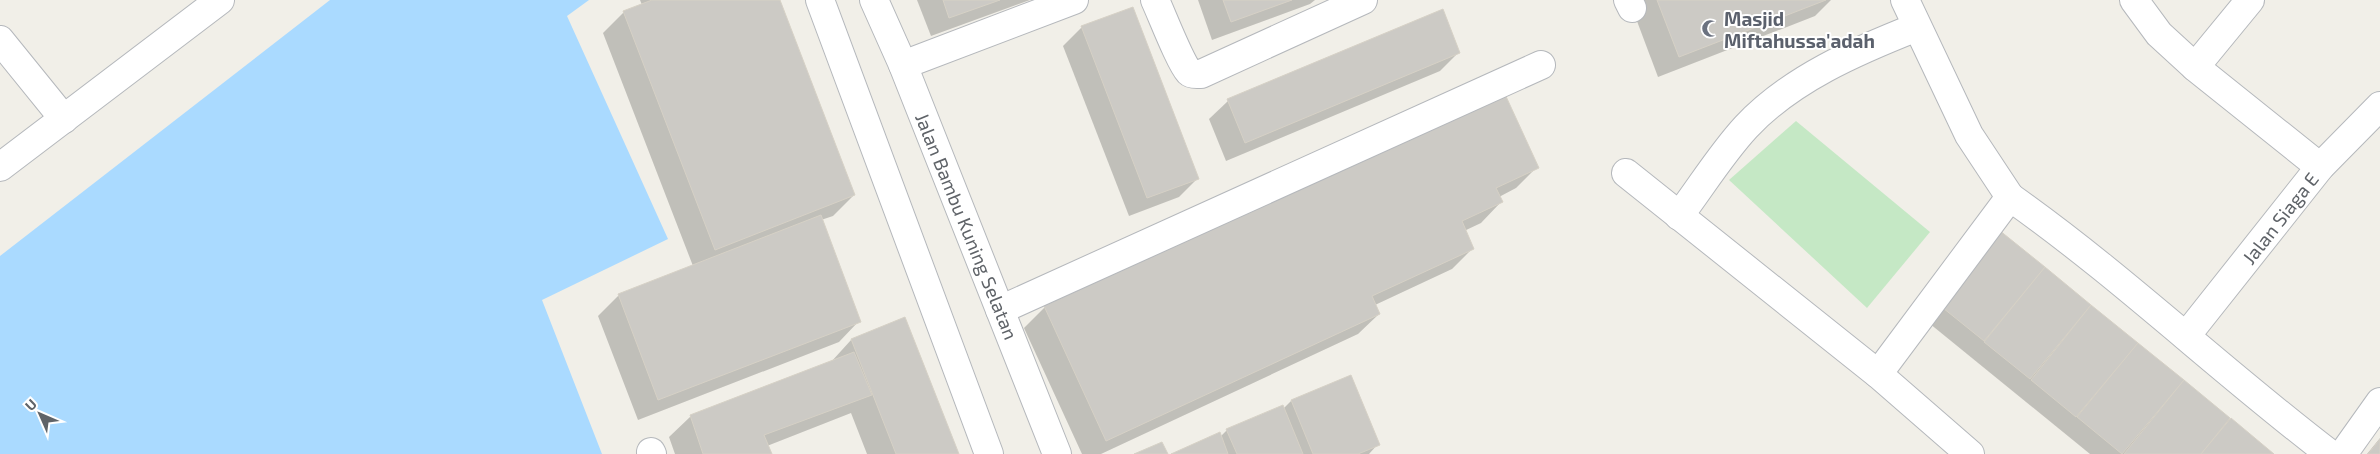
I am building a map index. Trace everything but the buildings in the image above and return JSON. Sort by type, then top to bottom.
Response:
[{"type":"street","points":[[0,167],[220,0]]},
{"type":"street","points":[[820,0],[989,454]]},
{"type":"street","name":"Jalan Bambu Kuning Selatan","points":[[874,0],[903,66],[1057,454]]},
{"type":"street","points":[[903,66],[1074,0]]},
{"type":"street","points":[[1155,0],[1183,61],[1190,72],[1200,74],[1363,0]]},
{"type":"street","points":[[1905,0],[1944,80],[1968,135],[2010,197],[2102,265],[2269,407],[2330,454]]},
{"type":"street","points":[[2134,0],[2159,34],[2195,67],[2320,167]]},
{"type":"street","points":[[2195,67],[2250,0]]},
{"type":"street","points":[[1679,216],[1746,128],[1770,105],[1810,77],[1872,45],[1917,27]]},
{"type":"street","points":[[0,40],[64,119]]},
{"type":"street","points":[[1000,310],[1540,65]]},
{"type":"street","name":"Jalan Siaga E","points":[[2186,336],[2320,167],[2380,106]]},
{"type":"street","points":[[1626,173],[1878,374],[1970,454]]},
{"type":"street","points":[[1878,374],[2010,197]]},
{"type":"street","points":[[2343,454],[2380,402]]},
{"type":"green space","points":[[1796,121],[1930,232],[1867,308],[1729,180]]},
{"type":"water","points":[[330,0],[589,0],[567,16],[668,239],[542,300],[602,454],[0,454],[0,256]]},
{"type":"place","name":"Masjid Miftahussa'adah","points":[[1710,29]]}]
